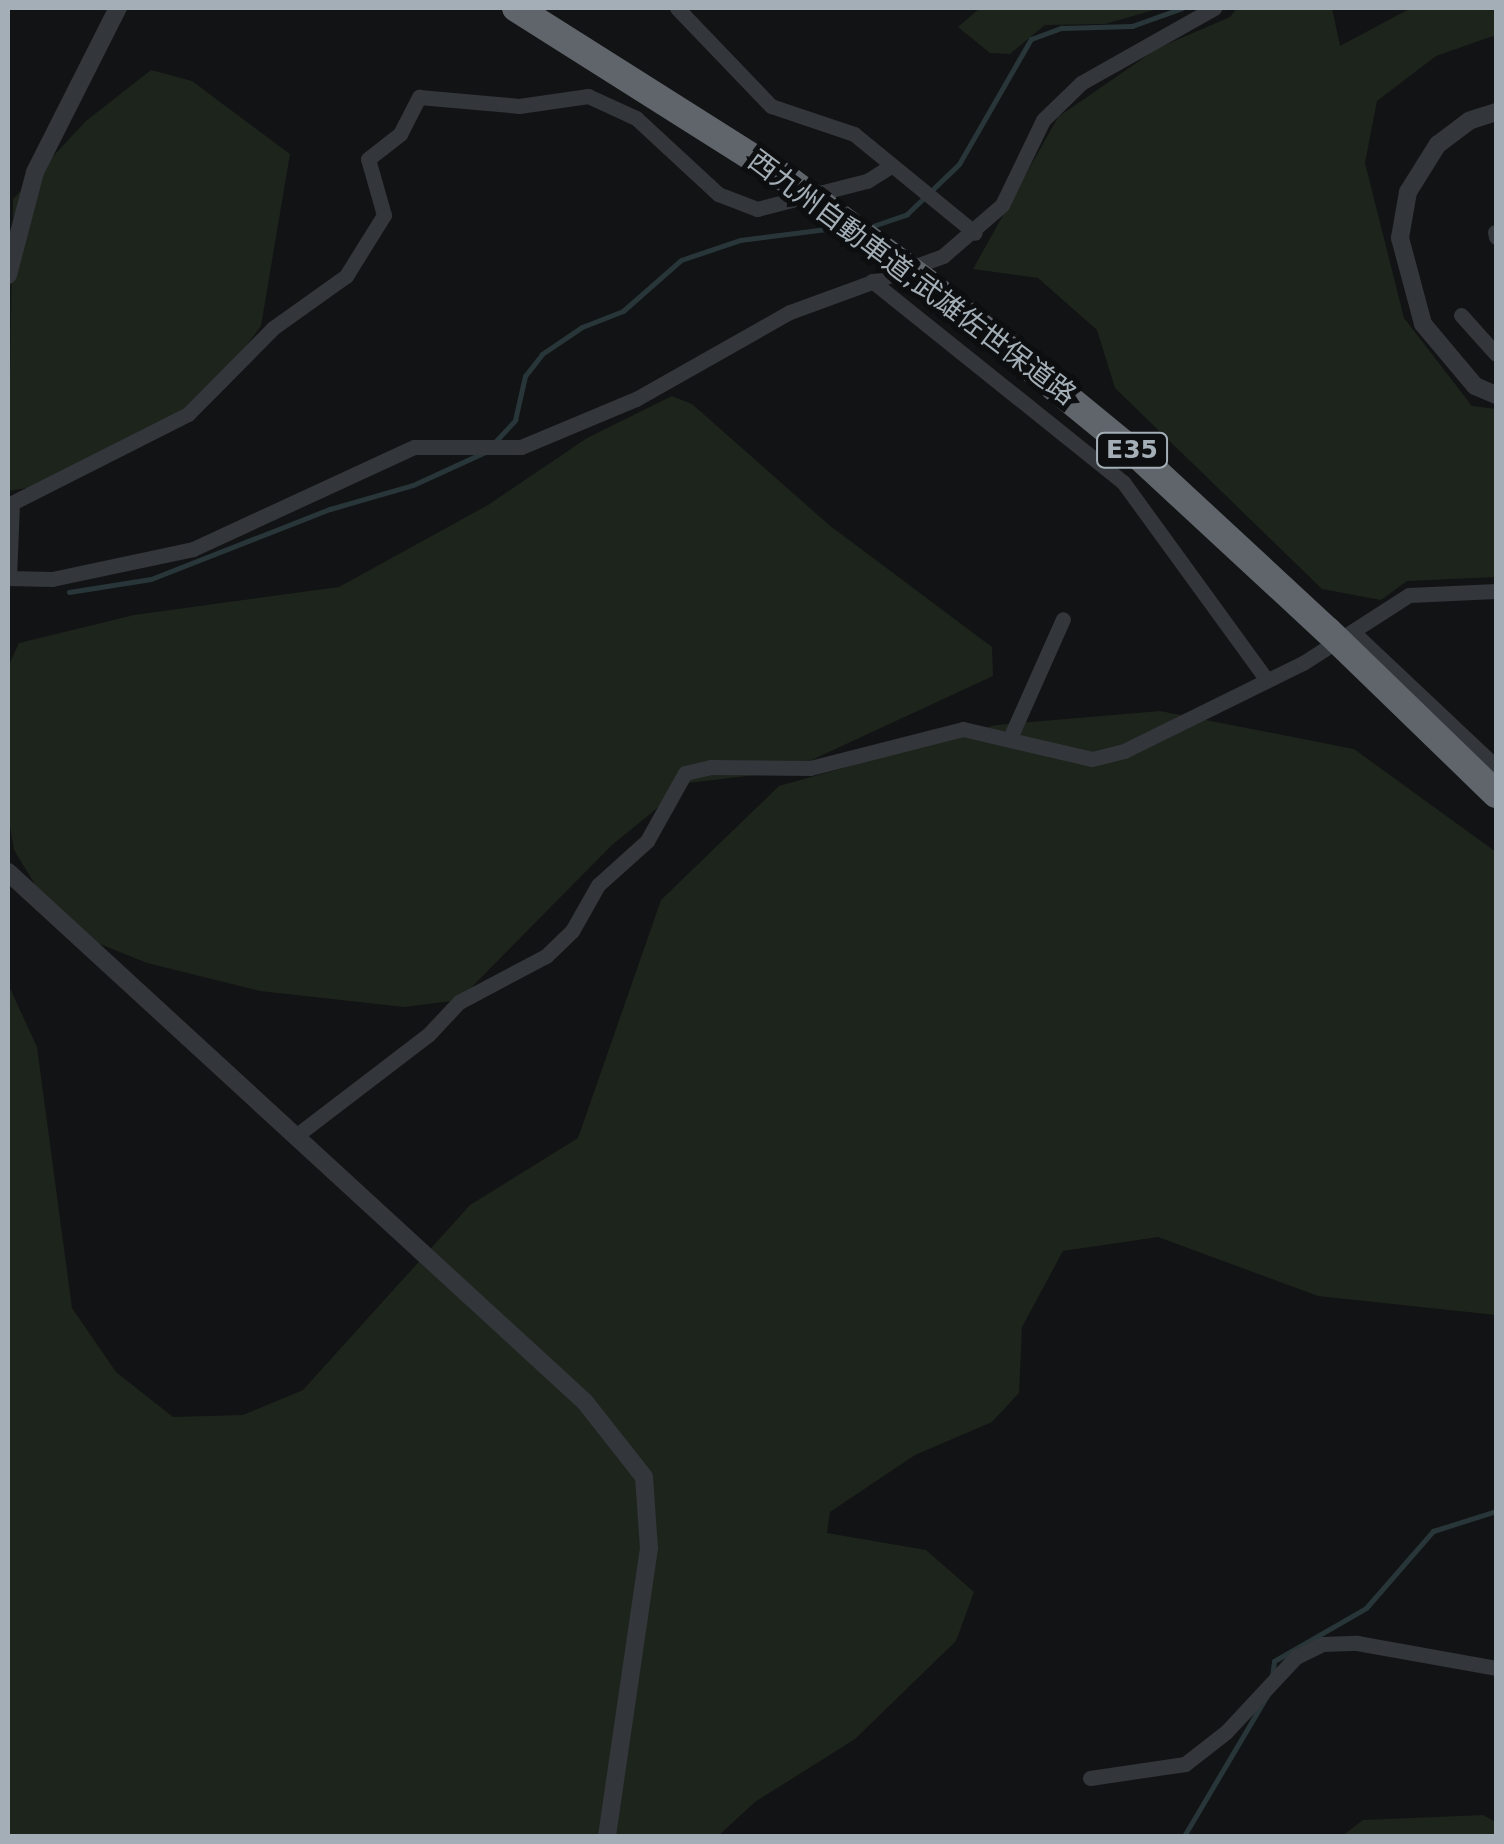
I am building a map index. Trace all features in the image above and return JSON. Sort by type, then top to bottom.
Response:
[{"type":"highway","name":"西九州自動車道;武雄佐世保道路","points":[[516,8],[790,181],[926,282],[1142,459],[1341,632],[1496,794]]},
{"type":"street","points":[[8,275],[35,172],[118,8]]},
{"type":"street","points":[[677,8],[771,106],[854,134],[975,233]]},
{"type":"street","points":[[891,166],[866,181],[757,210],[718,194],[636,118],[588,96],[519,106],[419,97],[400,134],[368,159],[384,216],[346,276],[273,328],[188,414],[12,503],[8,578],[52,578],[180,554],[414,447],[521,447],[636,399],[790,312],[943,256],[975,233],[1002,205],[1043,120],[1081,83],[1214,8]]},
{"type":"street","points":[[1496,112],[1469,121],[1438,144],[1408,192],[1400,238],[1423,324],[1475,386],[1496,395]]},
{"type":"street","points":[[872,280],[1123,482],[1267,680]]},
{"type":"street","points":[[1461,316],[1496,354]]},
{"type":"street","points":[[298,1135],[428,1035],[459,1002],[546,956],[572,930],[598,885],[647,841],[685,773],[711,767],[810,768],[962,728],[1092,759],[1124,751],[1267,680],[1341,632],[1409,595],[1496,591]]},
{"type":"street","points":[[1010,738],[1064,618]]},
{"type":"street","points":[[1341,632],[1496,767]]},
{"type":"street","points":[[8,872],[585,1402],[644,1477],[649,1548],[607,1836]]},
{"type":"street","points":[[1090,1778],[1185,1764],[1226,1732],[1296,1657],[1323,1644],[1357,1643],[1496,1668]]},
{"type":"shaded area","points":[[980,8],[1161,8],[1105,24],[1045,25],[1010,54],[990,53],[958,27]]},
{"type":"shaded area","points":[[1237,8],[1332,8],[1340,46],[1411,8],[1496,8],[1496,35],[1436,56],[1377,101],[1365,163],[1404,318],[1472,406],[1496,409],[1496,577],[1407,581],[1381,600],[1322,589],[1115,388],[1097,330],[1038,278],[973,269],[1058,117],[1158,48],[1230,17]]},
{"type":"shaded area","points":[[151,70],[192,81],[290,154],[261,326],[231,367],[173,419],[34,487],[8,491],[13,199],[86,121]]},
{"type":"shaded area","points":[[672,396],[692,404],[829,525],[992,647],[993,676],[788,771],[688,783],[612,845],[459,1000],[404,1007],[260,991],[147,963],[95,942],[53,914],[14,850],[8,815],[8,667],[19,643],[134,615],[339,587],[488,505],[587,438]]},
{"type":"shaded area","points":[[1160,711],[1354,749],[1496,852],[1496,1315],[1318,1296],[1158,1237],[1063,1251],[1022,1327],[1019,1393],[992,1422],[915,1455],[830,1512],[827,1533],[926,1550],[974,1592],[956,1641],[855,1739],[755,1802],[718,1836],[8,1836],[8,984],[37,1047],[72,1308],[116,1372],[173,1417],[243,1415],[303,1390],[470,1205],[578,1138],[661,900],[779,786],[996,725]]},
{"type":"shaded area","points":[[1483,1815],[1496,1822],[1496,1836],[1342,1836],[1363,1820]]},
{"type":"waterway","points":[[870,227],[907,214],[959,164],[1031,39],[1062,28],[1132,26],[1182,8]]},
{"type":"waterway","points":[[493,444],[515,420],[525,376],[542,354],[582,327],[623,311],[681,260],[740,240],[834,228]]},
{"type":"waterway","points":[[69,592],[151,579],[330,509],[413,485],[485,452]]},
{"type":"waterway","points":[[1272,1676],[1274,1661],[1366,1608],[1433,1531],[1496,1511]]},
{"type":"waterway","points":[[1184,1836],[1269,1692]]}]
